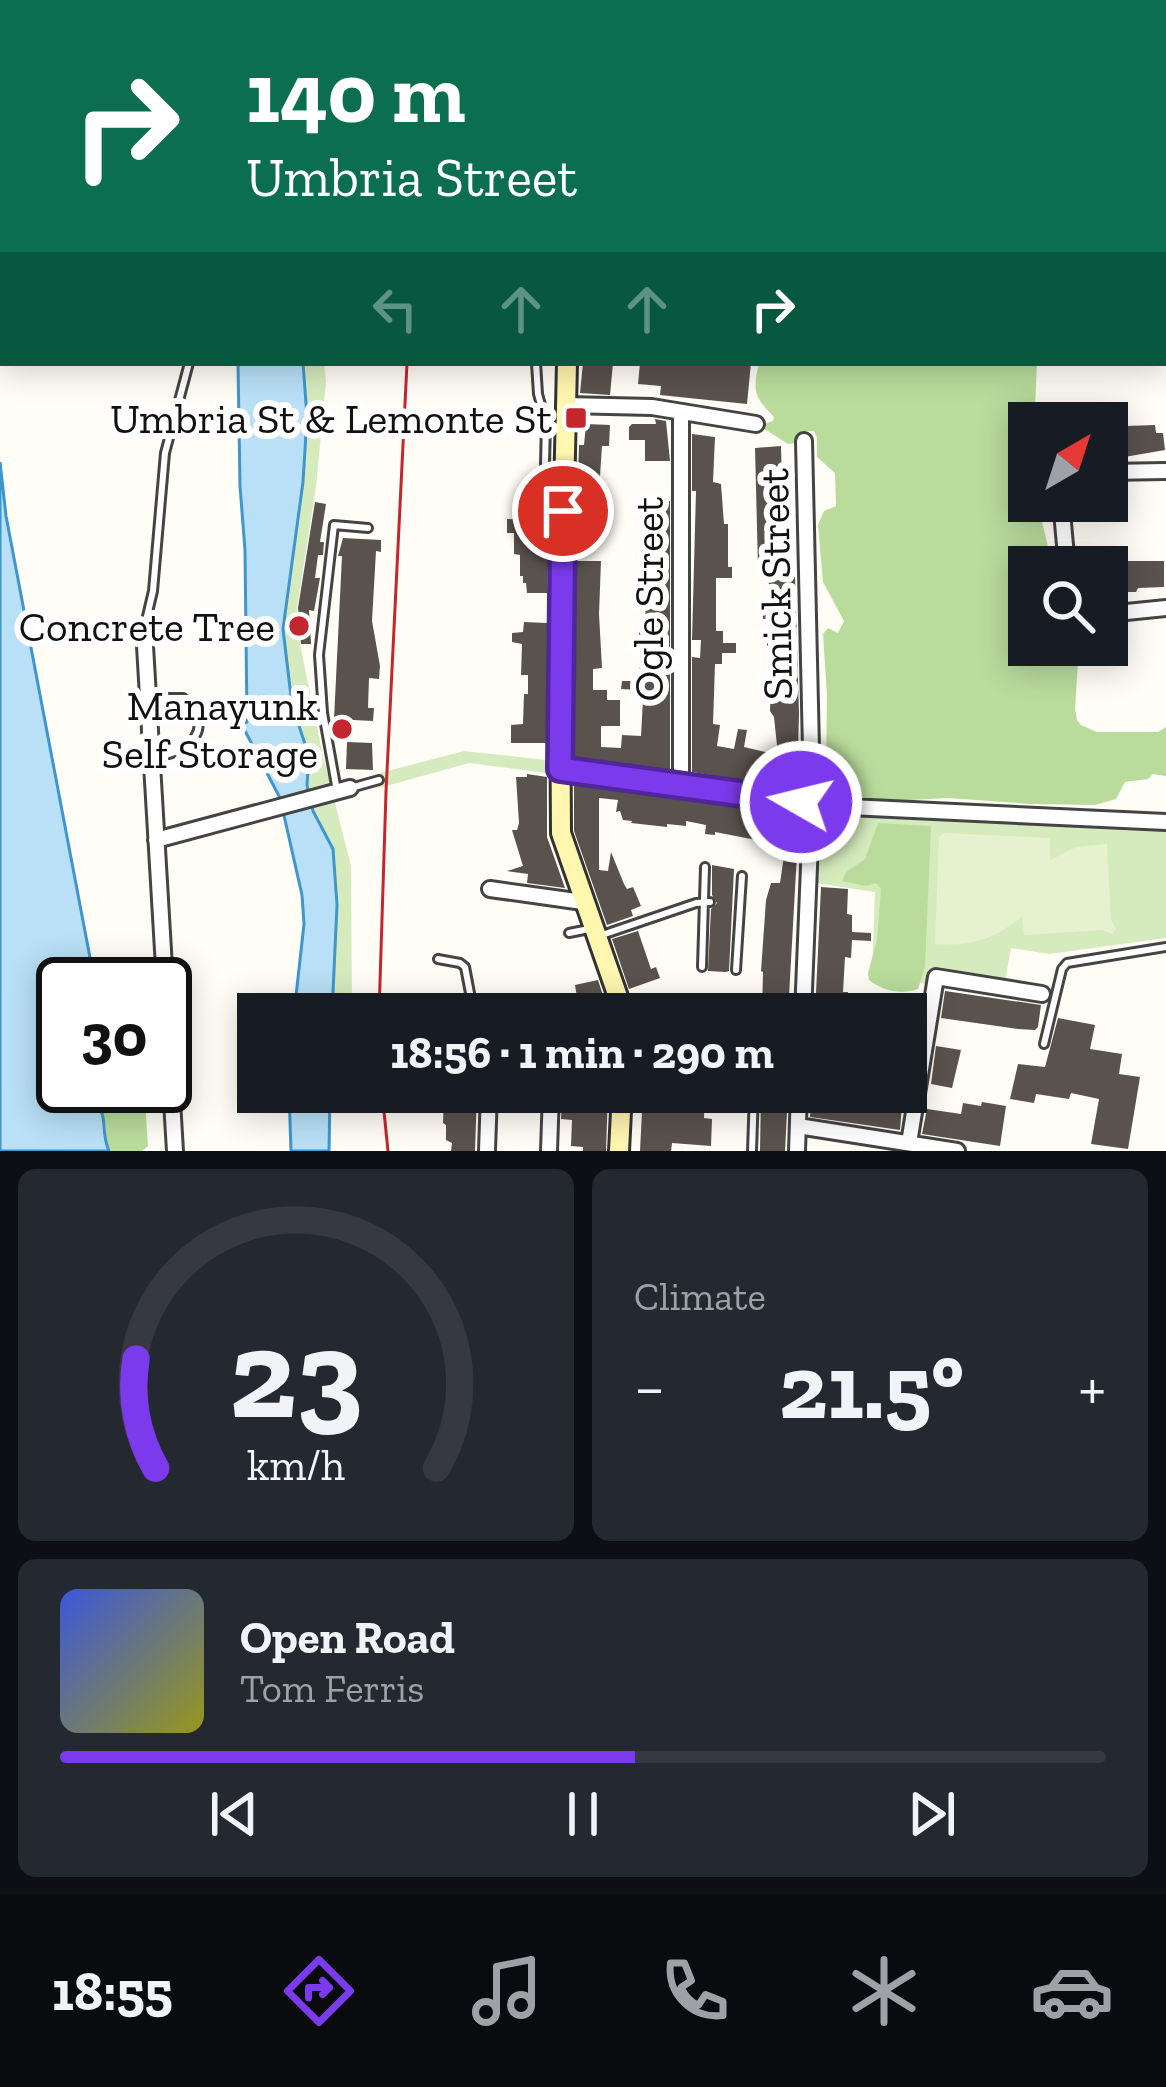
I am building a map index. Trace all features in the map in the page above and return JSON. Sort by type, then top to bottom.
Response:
[{"type":"main road","points":[[566,366],[557,405],[561,833],[616,993]]},
{"type":"main road","points":[[619,1151],[621,1113]]},
{"type":"street","points":[[557,405],[652,407],[756,424]]},
{"type":"street","name":"Ogle Street","points":[[681,413],[681,785]]},
{"type":"street","name":"Smick Street","points":[[804,441],[812,804],[804,993]]},
{"type":"street","points":[[1128,472],[1166,472]]},
{"type":"street","points":[[1128,612],[1166,608]]},
{"type":"street","points":[[144,628],[163,957]]},
{"type":"street","points":[[560,769],[812,804],[1166,821]]},
{"type":"street","points":[[156,841],[344,790]]},
{"type":"street","points":[[490,889],[584,902]]},
{"type":"street","points":[[909,1143],[936,977],[1042,994]]},
{"type":"street","points":[[173,1113],[175,1151]]},
{"type":"street","points":[[487,1151],[488,1113]]},
{"type":"street","points":[[549,1151],[550,1113]]},
{"type":"street","points":[[797,1151],[799,1113]]},
{"type":"street","points":[[798,1126],[862,1144],[909,1143],[957,1151]]},
{"type":"lane","points":[[144,628],[153,591],[165,453],[188,366]]},
{"type":"lane","points":[[536,366],[546,423],[544,506]]},
{"type":"lane","points":[[540,401],[557,405]]},
{"type":"lane","points":[[368,528],[334,525],[319,655],[323,713],[344,790],[380,780]]},
{"type":"lane","points":[[148,698],[183,698],[198,718],[196,735],[187,747],[152,757]]},
{"type":"lane","points":[[702,967],[705,867]]},
{"type":"lane","points":[[736,970],[736,903],[742,876]]},
{"type":"lane","points":[[569,933],[594,932],[707,902]]},
{"type":"lane","points":[[1044,1044],[1067,963],[1166,947]]},
{"type":"lane","points":[[438,959],[465,967],[470,993]]},
{"type":"lane","points":[[752,1151],[753,1113]]},
{"type":"green space","points":[[238,366],[324,366],[316,487],[297,608],[323,756],[351,866],[352,993],[296,993],[304,924],[302,895],[280,798],[242,725],[247,722]]},
{"type":"green space","points":[[758,366],[1037,366],[1035,402],[1008,402],[1008,522],[1042,522],[1048,546],[1008,546],[1008,666],[1078,666],[1077,720],[1097,732],[1158,732],[1166,727],[1166,776],[1153,774],[1125,782],[1116,799],[1095,805],[949,798],[890,801],[829,789],[823,634],[828,628],[838,633],[844,621],[823,582],[818,525],[824,511],[836,506],[835,473],[817,457],[814,431],[788,444],[763,428],[774,417],[757,393]]},
{"type":"green space","points":[[464,751],[546,760],[546,773],[469,763],[379,788],[380,773]]},
{"type":"green space","points":[[823,813],[1166,829],[1166,938],[1049,954],[1011,948],[1005,982],[936,971],[930,973],[928,984],[872,975],[875,892],[816,883]]},
{"type":"green space","points":[[878,823],[931,826],[925,967],[918,989],[912,991],[892,991],[869,980],[881,889],[876,883],[842,881],[846,872],[865,859]]},
{"type":"green space","points":[[944,833],[1050,838],[1050,860],[1076,847],[1107,844],[1111,920],[1116,929],[1112,934],[1102,930],[1024,935],[1022,916],[982,940],[935,944],[939,837]]},
{"type":"green space","points":[[101,1113],[146,1113],[148,1146],[142,1151],[109,1151]]},
{"type":"water","points":[[238,366],[303,366],[307,417],[303,482],[283,629],[292,705],[309,756],[307,785],[313,811],[333,849],[337,905],[333,993],[296,993],[304,924],[302,895],[280,798],[242,725],[247,722]]},
{"type":"water","points":[[0,462],[6,516],[90,957],[36,957],[36,1113],[101,1113],[109,1151],[0,1151]]},
{"type":"water","points":[[290,1113],[330,1113],[329,1151],[291,1151]]},
{"type":"building","points":[[583,366],[613,366],[610,395],[580,393]]},
{"type":"building","points":[[640,366],[751,366],[747,404],[660,395],[661,386],[638,384]]},
{"type":"building","points":[[655,419],[666,421],[670,461],[645,461],[645,440],[629,440],[632,424],[656,424]]},
{"type":"building","points":[[586,424],[610,425],[609,446],[602,446],[600,476],[600,490],[606,490],[605,514],[577,513],[579,445],[584,445]]},
{"type":"building","points":[[1155,425],[1156,433],[1163,433],[1165,450],[1128,456],[1128,426]]},
{"type":"building","points":[[692,434],[715,437],[713,482],[721,484],[724,524],[728,524],[728,567],[732,567],[732,578],[716,578],[716,631],[723,631],[723,643],[736,643],[736,653],[722,653],[722,664],[715,664],[717,746],[734,749],[738,729],[747,730],[744,747],[778,755],[770,711],[770,619],[763,619],[762,605],[767,605],[768,568],[758,568],[755,448],[781,446],[784,564],[786,576],[795,576],[799,714],[798,752],[789,752],[780,786],[692,772],[692,657],[700,658],[701,640],[692,640],[696,491],[692,491]]},
{"type":"building","points":[[645,501],[670,501],[670,771],[574,759],[576,561],[601,561],[602,668],[593,669],[593,690],[607,690],[607,700],[620,700],[620,726],[601,726],[601,747],[621,748],[622,735],[641,736],[643,699],[639,690],[621,689],[622,681],[640,681],[639,632],[644,632],[646,605]]},
{"type":"building","points":[[315,502],[326,504],[320,542],[324,542],[323,555],[318,555],[315,578],[320,578],[314,611],[309,610],[311,644],[301,644],[298,608]]},
{"type":"building","points":[[507,519],[544,520],[544,533],[549,533],[547,593],[527,593],[520,576],[520,555],[514,554],[514,533],[507,533]]},
{"type":"building","points":[[343,538],[381,540],[381,552],[376,551],[372,621],[379,679],[369,678],[368,708],[374,708],[373,721],[334,719],[342,556],[338,556]]},
{"type":"building","points":[[1128,561],[1164,561],[1164,587],[1128,592]]},
{"type":"building","points":[[524,622],[547,623],[547,743],[511,743],[511,725],[523,724],[524,694],[528,694],[528,675],[521,675],[522,644],[512,642],[512,633],[523,632]]},
{"type":"building","points":[[347,742],[372,743],[373,770],[346,769]]},
{"type":"building","points":[[516,777],[547,777],[547,837],[565,888],[527,883],[528,874],[507,871],[523,866],[512,830],[519,823]]},
{"type":"building","points":[[574,785],[799,815],[789,993],[762,993],[761,971],[766,900],[771,883],[780,883],[786,842],[705,834],[706,825],[686,821],[686,826],[667,827],[631,823],[616,812],[618,800],[599,798],[599,870],[608,871],[611,852],[624,884],[627,889],[633,887],[641,906],[631,910],[633,916],[607,925],[574,831]]},
{"type":"building","points":[[712,865],[734,869],[726,972],[708,971],[711,909],[717,903],[712,895]]},
{"type":"building","points":[[821,887],[848,889],[852,932],[871,933],[871,941],[852,940],[851,958],[845,957],[843,992],[848,993],[816,993]]},
{"type":"building","points":[[638,931],[651,969],[656,967],[660,978],[629,989],[612,939]]},
{"type":"building","points":[[598,980],[602,993],[576,993],[575,985]]},
{"type":"building","points":[[945,991],[1041,1005],[1038,1027],[1018,1029],[941,1018]]},
{"type":"building","points":[[1058,1018],[1095,1025],[1090,1049],[1122,1054],[1119,1074],[1140,1077],[1128,1149],[1091,1144],[1099,1099],[1071,1093],[1069,1099],[1036,1094],[1034,1103],[1010,1099],[1018,1064],[1045,1067]]},
{"type":"building","points":[[936,1046],[961,1050],[952,1088],[931,1084]]},
{"type":"building","points":[[982,1102],[1006,1106],[1000,1146],[922,1134],[927,1109],[961,1114],[963,1103],[981,1106]]},
{"type":"building","points":[[443,1113],[476,1113],[475,1151],[451,1151]]},
{"type":"building","points":[[561,1113],[607,1113],[606,1151],[571,1146],[572,1120],[561,1119]]},
{"type":"building","points":[[642,1113],[704,1113],[704,1118],[712,1119],[711,1146],[672,1143],[671,1151],[640,1151]]},
{"type":"building","points":[[761,1113],[787,1113],[785,1151],[760,1151]]},
{"type":"building","points":[[810,1113],[901,1113],[900,1130],[810,1117]]},
{"type":"railway","points":[[380,993],[407,366]]},
{"type":"railway","points":[[384,1113],[388,1151]]},
{"type":"place","name":"Umbria St & Lemonte St","points":[[576,418]]},
{"type":"place","name":"Concrete Tree","points":[[299,626]]},
{"type":"place","name":"Manayunk Self Storage","points":[[342,729]]},
{"type":"route","points":[[563,511],[560,769],[801,802]]}]
